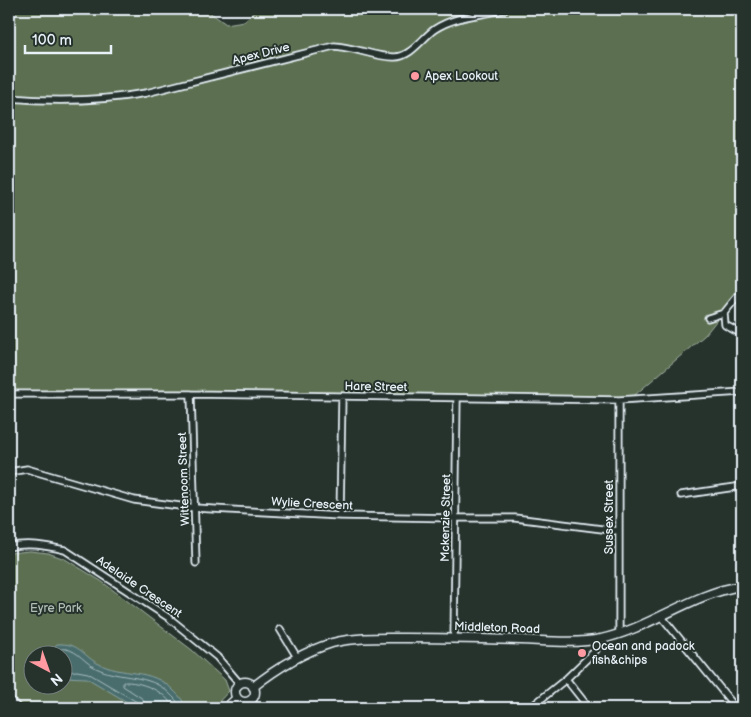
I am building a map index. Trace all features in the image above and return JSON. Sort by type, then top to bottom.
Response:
[{"type":"main road","name":"Middleton Road","points":[[253,687],[270,673],[297,657],[333,643],[360,639],[454,638],[558,641],[600,639],[619,634],[662,617],[710,594],[742,586]]},
{"type":"main road","points":[[247,683],[253,687],[254,694],[250,700],[243,701],[237,698],[235,690],[240,684],[247,683]]},
{"type":"main road","points":[[226,708],[237,698]]},
{"type":"street","name":"Apex Drive","points":[[9,98],[69,101],[120,98],[334,46],[395,57],[403,56],[433,30],[449,21],[506,9]]},
{"type":"street","points":[[708,318],[724,313],[737,297],[742,294]]},
{"type":"street","points":[[724,313],[725,326],[742,334]]},
{"type":"street","name":"Hare Street","points":[[9,394],[191,394],[619,400],[742,392]]},
{"type":"street","name":"Wittenoom Street","points":[[191,394],[196,563]]},
{"type":"street","points":[[340,516],[342,396]]},
{"type":"street","name":"Mckenzie Street","points":[[454,638],[458,398]]},
{"type":"street","name":"Sussex Street","points":[[619,400],[619,634]]},
{"type":"street","name":"Wylie Crescent","points":[[9,472],[27,469],[134,500],[195,508],[340,516],[515,518],[618,531]]},
{"type":"street","points":[[681,495],[742,486]]},
{"type":"street","name":"Adelaide Crescent","points":[[9,547],[28,544],[65,550],[169,618],[217,657],[240,684]]},
{"type":"street","points":[[662,617],[736,708]]},
{"type":"street","points":[[280,629],[297,657]]},
{"type":"street","points":[[530,708],[566,679],[596,650],[600,639]]},
{"type":"street","points":[[566,679],[589,708]]},
{"type":"street","points":[[9,699],[18,708]]},
{"type":"street","points":[[250,700],[256,708]]},
{"type":"green space","points":[[9,9],[205,9],[226,24],[244,21],[258,9],[742,9],[742,292],[736,296],[705,335],[629,400],[9,394]]},
{"type":"green space","name":"Eyre Park","points":[[30,551],[48,553],[65,559],[101,581],[192,650],[225,680],[229,691],[213,708],[22,708],[9,694],[9,553]]},
{"type":"water","points":[[72,645],[92,660],[107,667],[155,678],[177,694],[185,708],[137,708],[87,678],[72,677]]},
{"type":"place","name":"Apex Lookout","points":[[415,76]]},
{"type":"place","name":"Ocean and padock fish&chips","points":[[582,653]]}]
